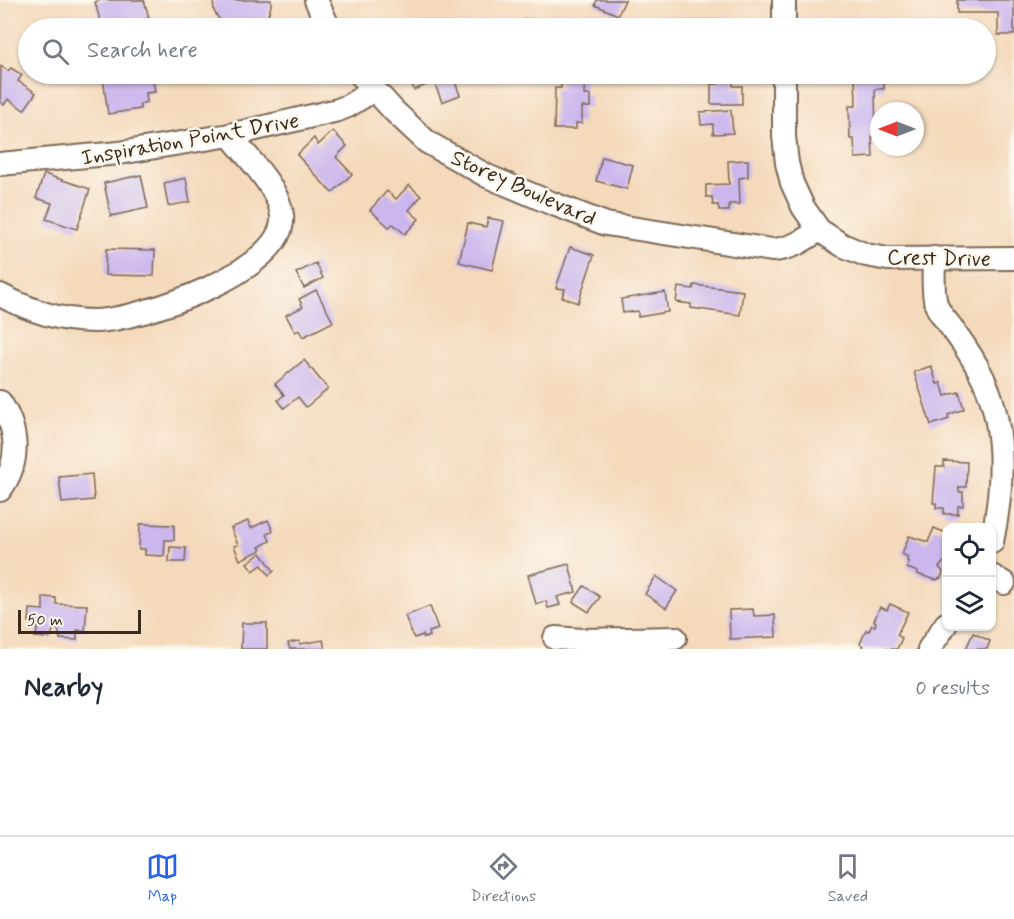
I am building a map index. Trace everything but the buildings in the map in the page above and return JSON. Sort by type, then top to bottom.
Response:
[{"type":"street","points":[[316,0],[324,18]]},
{"type":"street","points":[[784,0],[784,18]]},
{"type":"street","name":"Inspiration Point Drive","points":[[0,164],[119,153],[230,135],[338,110],[348,106],[365,84]]},
{"type":"street","name":"Storey Boulevard","points":[[369,84],[400,118],[427,142],[487,176],[606,224],[772,250],[791,247],[819,230]]},
{"type":"street","name":"Crest Drive","points":[[784,84],[784,136],[787,163],[792,183],[803,207],[819,230],[842,245],[866,255],[888,259],[1014,258]]},
{"type":"street","points":[[0,295],[41,314],[74,320],[97,321],[152,311],[209,288],[241,270],[273,243],[282,221],[282,213],[261,174],[230,135]]},
{"type":"street","points":[[934,258],[936,307],[968,351],[984,379],[995,410],[1000,473],[995,523]]},
{"type":"street","points":[[0,402],[14,430],[15,449],[13,465],[0,490]]},
{"type":"street","points":[[929,649],[942,630]]},
{"type":"street","points":[[555,638],[581,645],[675,638]]}]
